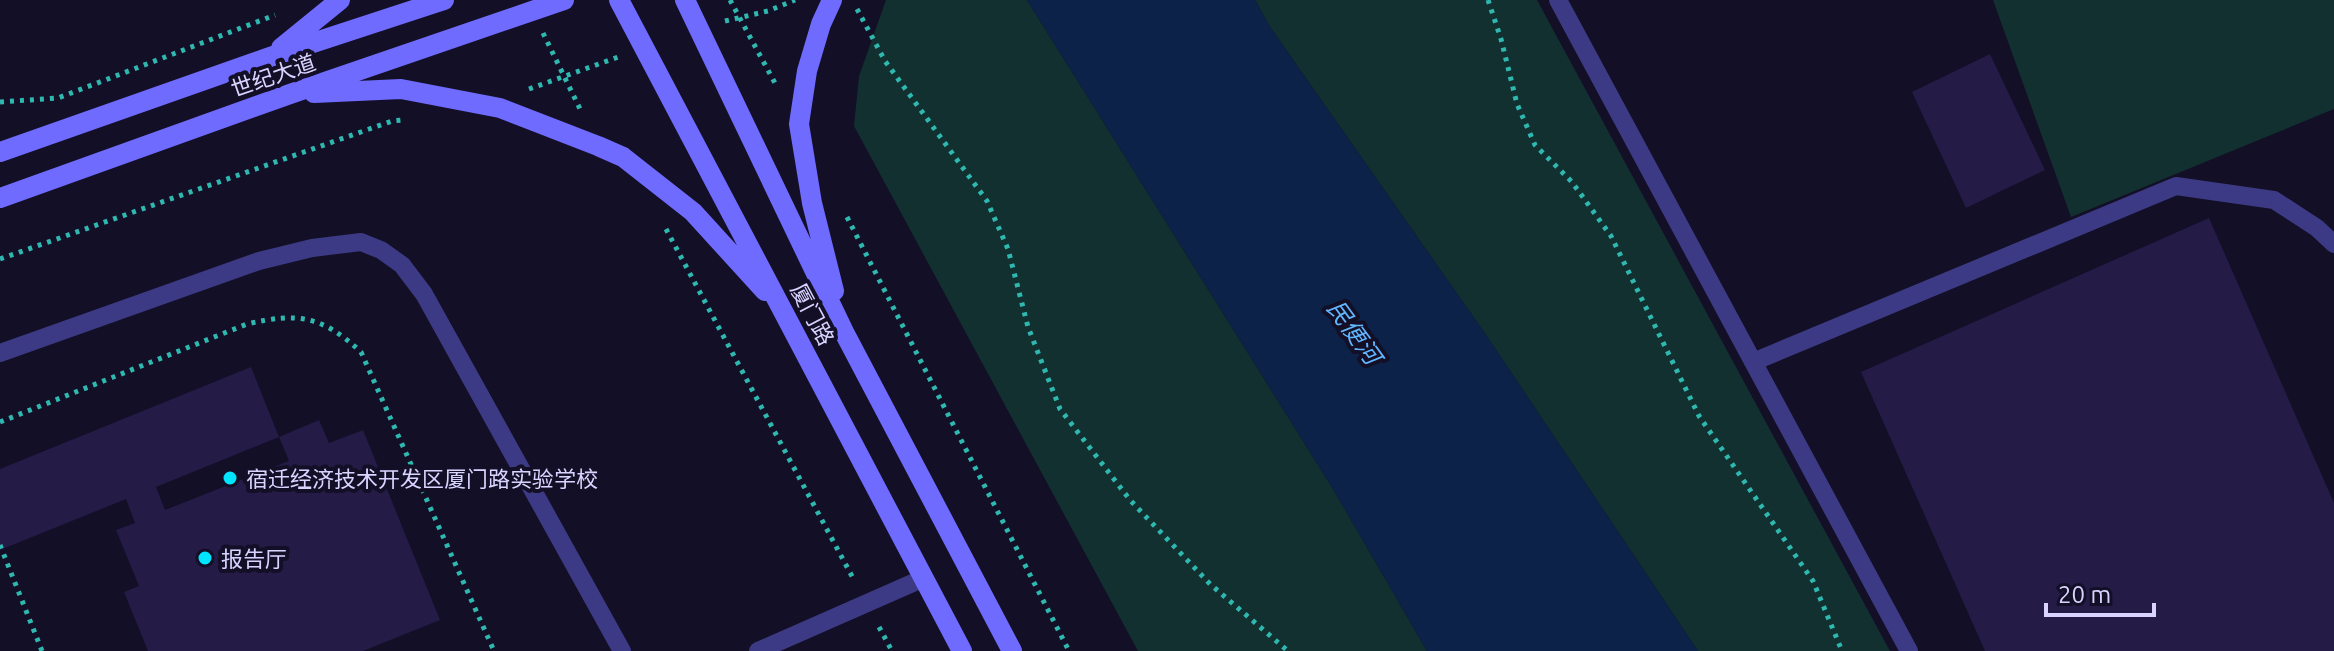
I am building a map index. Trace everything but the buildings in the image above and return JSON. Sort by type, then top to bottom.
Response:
[{"type":"street","points":[[270,57],[340,0]]},
{"type":"street","name":"世纪大道","points":[[0,152],[270,57],[444,0]]},
{"type":"street","name":"世纪大道","points":[[0,198],[564,0]]},
{"type":"street","name":"厦门路","points":[[619,0],[960,650]]},
{"type":"street","name":"厦门路","points":[[685,0],[845,334],[1012,651]]},
{"type":"street","points":[[832,0],[821,24],[807,71],[799,124],[812,203],[845,334]]},
{"type":"street","points":[[290,94],[401,89],[500,108],[623,157],[693,212],[786,314]]},
{"type":"lane","points":[[1558,0],[1909,651]]},
{"type":"lane","points":[[1753,362],[2176,186],[2274,200],[2317,228],[2334,244]]},
{"type":"lane","points":[[0,353],[259,261],[312,248],[361,242],[381,250],[402,265],[424,294],[622,651]]},
{"type":"lane","points":[[758,651],[924,578]]},
{"type":"path","points":[[730,0],[799,124]]},
{"type":"path","points":[[699,26],[768,11],[795,0]]},
{"type":"path","points":[[852,0],[885,61],[987,201],[1008,249],[1028,327],[1060,409],[1130,500],[1210,584],[1288,651]]},
{"type":"path","points":[[1488,0],[1517,104],[1535,145],[1572,182],[1611,236],[1699,416],[1813,581],[1842,651]]},
{"type":"path","points":[[0,102],[58,98],[285,11]]},
{"type":"path","points":[[532,11],[598,146]]},
{"type":"path","points":[[483,105],[644,48]]},
{"type":"path","points":[[0,259],[392,121],[407,120]]},
{"type":"path","points":[[842,207],[1069,651]]},
{"type":"path","points":[[659,215],[892,651]]},
{"type":"path","points":[[0,422],[247,324],[295,318],[313,320],[326,326],[361,352],[494,651]]},
{"type":"path","points":[[0,545],[42,651]]},
{"type":"green space","points":[[886,0],[1027,0],[1333,489],[1427,651],[1138,651],[854,126],[859,76]]},
{"type":"green space","points":[[1255,0],[1537,0],[1890,651],[1698,651],[1486,335],[1270,27]]},
{"type":"green space","points":[[1993,0],[2334,0],[2334,109],[2071,217]]},
{"type":"water","name":"民便河","points":[[1027,0],[1255,0],[1270,27],[1486,335],[1698,651],[1427,651],[1333,489]]},
{"type":"place","name":"宿迁经济技术开发区厦门路实验学校","points":[[230,478]]},
{"type":"place","name":"报告厅","points":[[205,558]]}]
